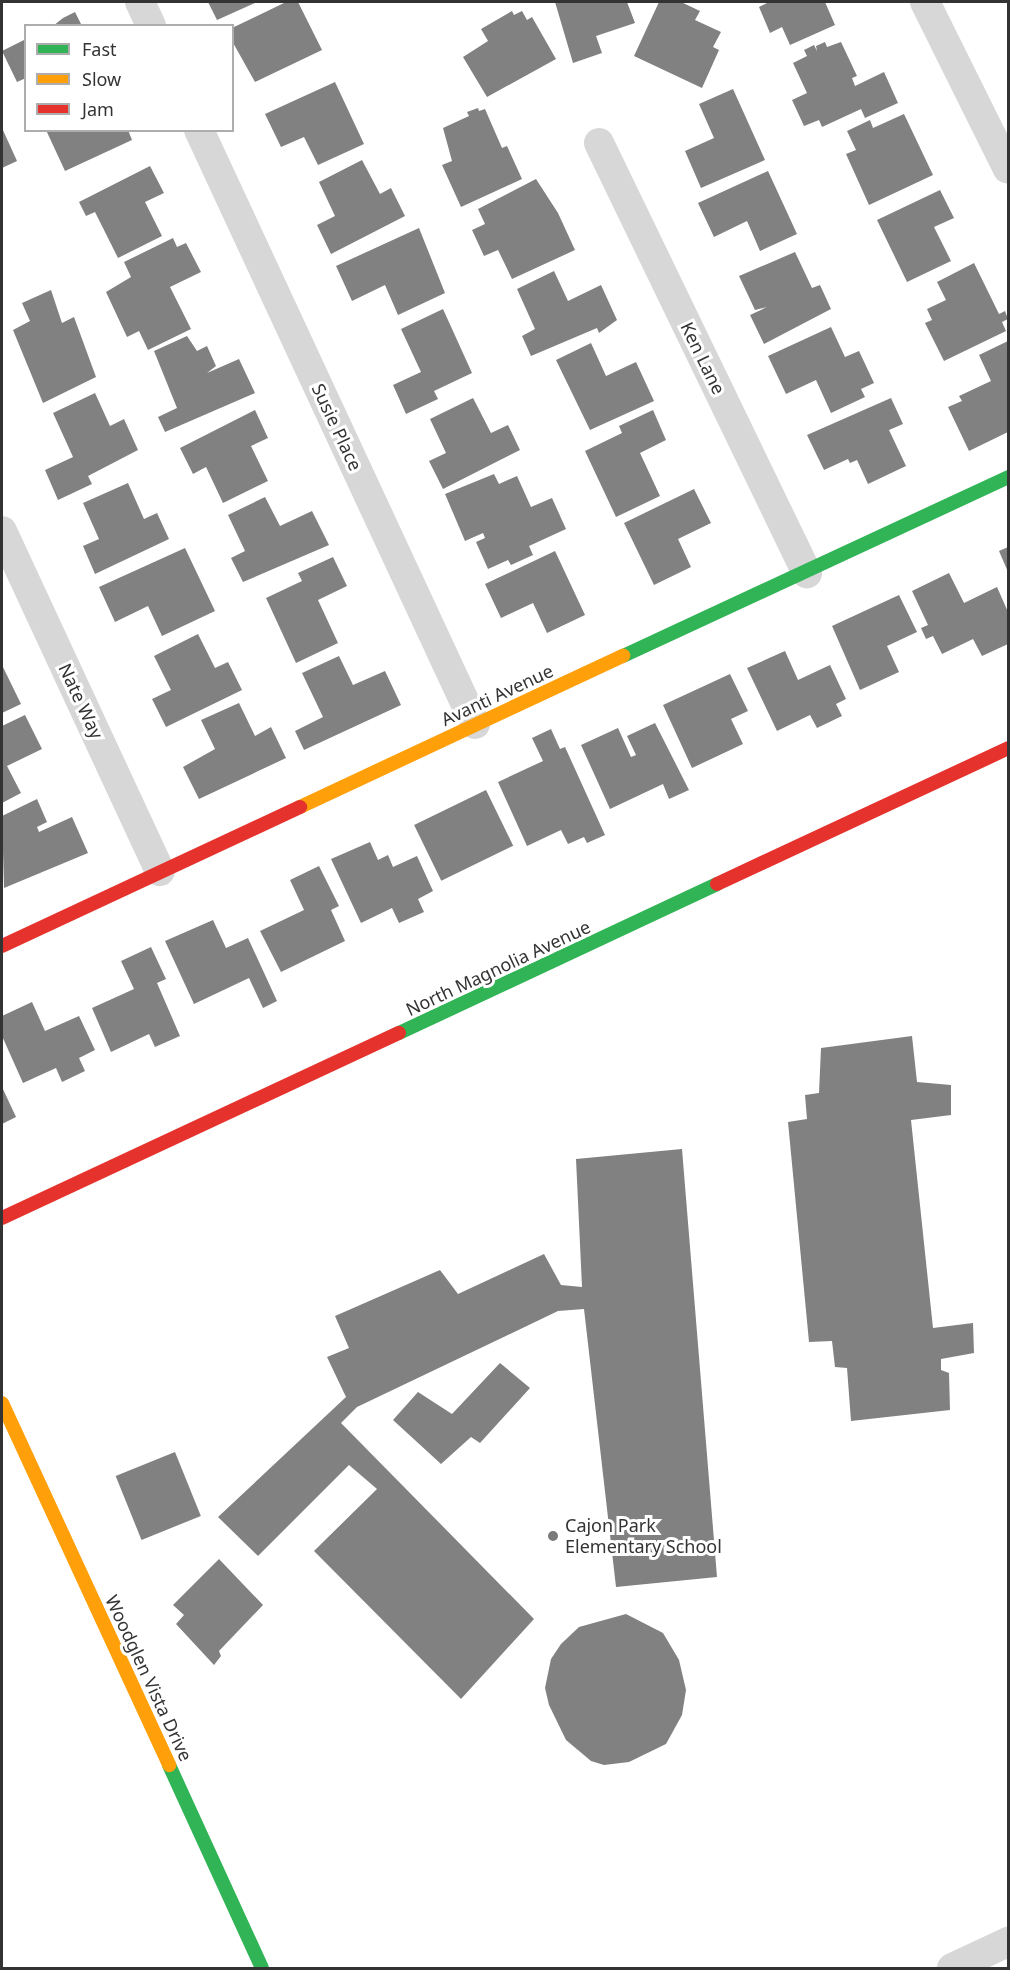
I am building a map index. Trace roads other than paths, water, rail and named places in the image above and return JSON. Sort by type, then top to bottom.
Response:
[{"type":"main road","name":"Avanti Avenue","points":[[2,946],[475,724],[807,573],[1008,477]]},
{"type":"main road","name":"North Magnolia Avenue","points":[[2,1218],[1008,748]]},
{"type":"main road","name":"Woodglen Vista Drive","points":[[2,1403],[261,1968]]},
{"type":"street","points":[[140,2],[150,24]]},
{"type":"street","points":[[925,2],[1008,169]]},
{"type":"street","name":"Susie Place","points":[[201,132],[475,724]]},
{"type":"street","name":"Ken Lane","points":[[599,143],[807,573]]},
{"type":"street","name":"Nate Way","points":[[2,531],[160,871]]},
{"type":"street","points":[[952,1968],[1008,1942]]},
{"type":"place","name":"Cajon Park Elementary School","points":[[553,1536]]}]
